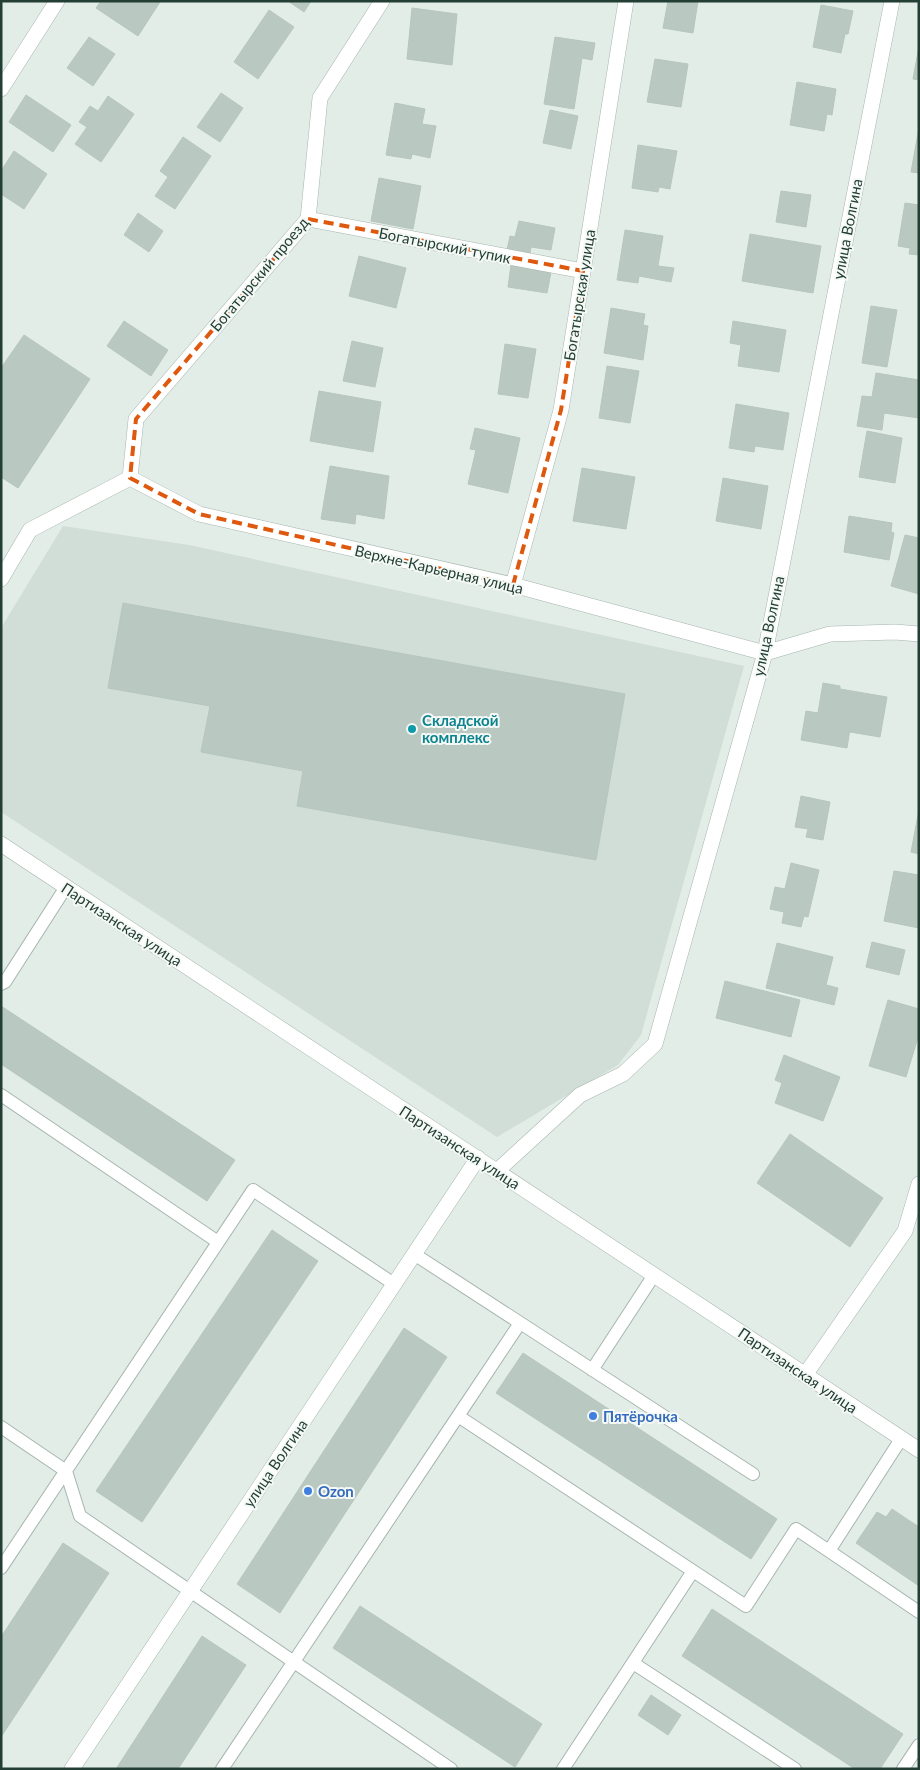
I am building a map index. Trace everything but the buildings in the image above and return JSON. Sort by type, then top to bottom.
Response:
[{"type":"street","points":[[1,89],[57,1]]},
{"type":"street","name":"Богатырский проезд","points":[[130,478],[136,418],[308,219],[320,98],[382,1]]},
{"type":"street","name":"Богатырская улица","points":[[513,585],[562,410],[582,271],[626,1]]},
{"type":"street","name":"улица Волгина","points":[[497,1171],[580,1095],[623,1074],[656,1044],[764,653],[892,1]]},
{"type":"street","name":"Богатырский тупик","points":[[308,219],[582,271]]},
{"type":"street","points":[[1,580],[30,530],[130,478]]},
{"type":"street","name":"Верхне-Карьерная улица","points":[[130,478],[198,514],[513,585],[764,653]]},
{"type":"street","points":[[764,653],[830,634],[895,632],[919,634]]},
{"type":"street","name":"Партизанская улица","points":[[1,844],[919,1450]]},
{"type":"street","name":"улица Волгина","points":[[72,1769],[478,1158]]},
{"type":"street","points":[[805,1375],[905,1231],[919,1184]]},
{"type":"lane","points":[[1,984],[5,982],[66,887]]},
{"type":"lane","points":[[1,1095],[218,1242]]},
{"type":"lane","points":[[1,1568],[253,1190],[394,1284]]},
{"type":"lane","points":[[414,1254],[753,1474]]},
{"type":"lane","points":[[592,1370],[654,1274]]},
{"type":"lane","points":[[222,1769],[520,1323]]},
{"type":"lane","points":[[458,1416],[746,1606],[796,1529],[919,1612]]},
{"type":"lane","points":[[1,1428],[66,1471],[80,1516],[451,1769]]},
{"type":"lane","points":[[829,1551],[901,1439]]},
{"type":"lane","points":[[563,1769],[693,1571]]},
{"type":"lane","points":[[633,1663],[795,1769]]},
{"type":"lane","points":[[903,1769],[919,1745]]},
{"type":"highlighted area","points":[[308,219],[583,271],[561,410],[513,585],[199,514],[130,478],[136,419]]},
{"type":"shaded area","points":[[63,526],[189,545],[744,666],[641,1035],[618,1065],[497,1137],[1,812],[1,628]]},
{"type":"place","name":"Складской комплекс","points":[[412,729]]},
{"type":"place","name":"Пятёрочка","points":[[593,1416]]},
{"type":"place","name":"Ozon","points":[[308,1491]]}]
